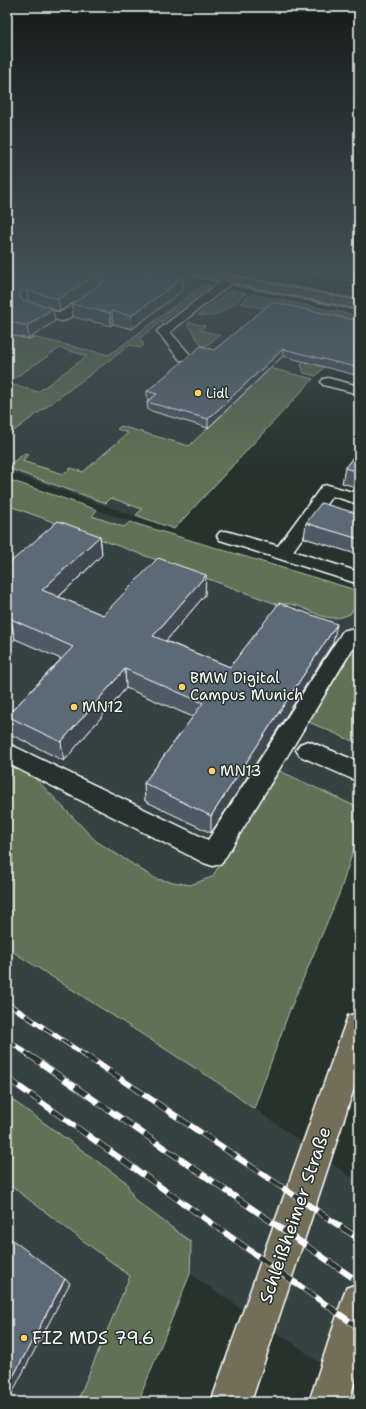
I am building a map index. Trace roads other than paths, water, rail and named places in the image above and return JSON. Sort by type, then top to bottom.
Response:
[{"type":"main road","name":"Schleißheimer Straße","points":[[231,1402],[359,1027]]},
{"type":"main road","points":[[329,1402],[359,1301]]},
{"type":"street","points":[[169,338],[185,357]]},
{"type":"street","points":[[328,382],[359,390]]},
{"type":"street","points":[[282,554],[328,490],[359,499]]},
{"type":"street","points":[[226,536],[359,578]]},
{"type":"street","points":[[7,752],[213,855],[350,636]]},
{"type":"street","points":[[308,750],[359,772]]},
{"type":"tunnel","points":[[247,724],[308,750]]},
{"type":"railway","points":[[7,1003],[86,1056]]},
{"type":"railway","points":[[7,1040],[31,1056]]},
{"type":"railway","points":[[29,1055],[359,1282]]},
{"type":"railway","points":[[85,1055],[359,1239]]},
{"type":"railway","points":[[7,1078],[359,1328]]},
{"type":"place","name":"Lidl","points":[[198,393]]},
{"type":"place","name":"BMW Digital Campus Munich","points":[[182,687]]},
{"type":"place","name":"MN12","points":[[74,707]]},
{"type":"place","name":"MN13","points":[[212,771]]},
{"type":"place","name":"FIZ MDS 79.6","points":[[24,1338]]}]
